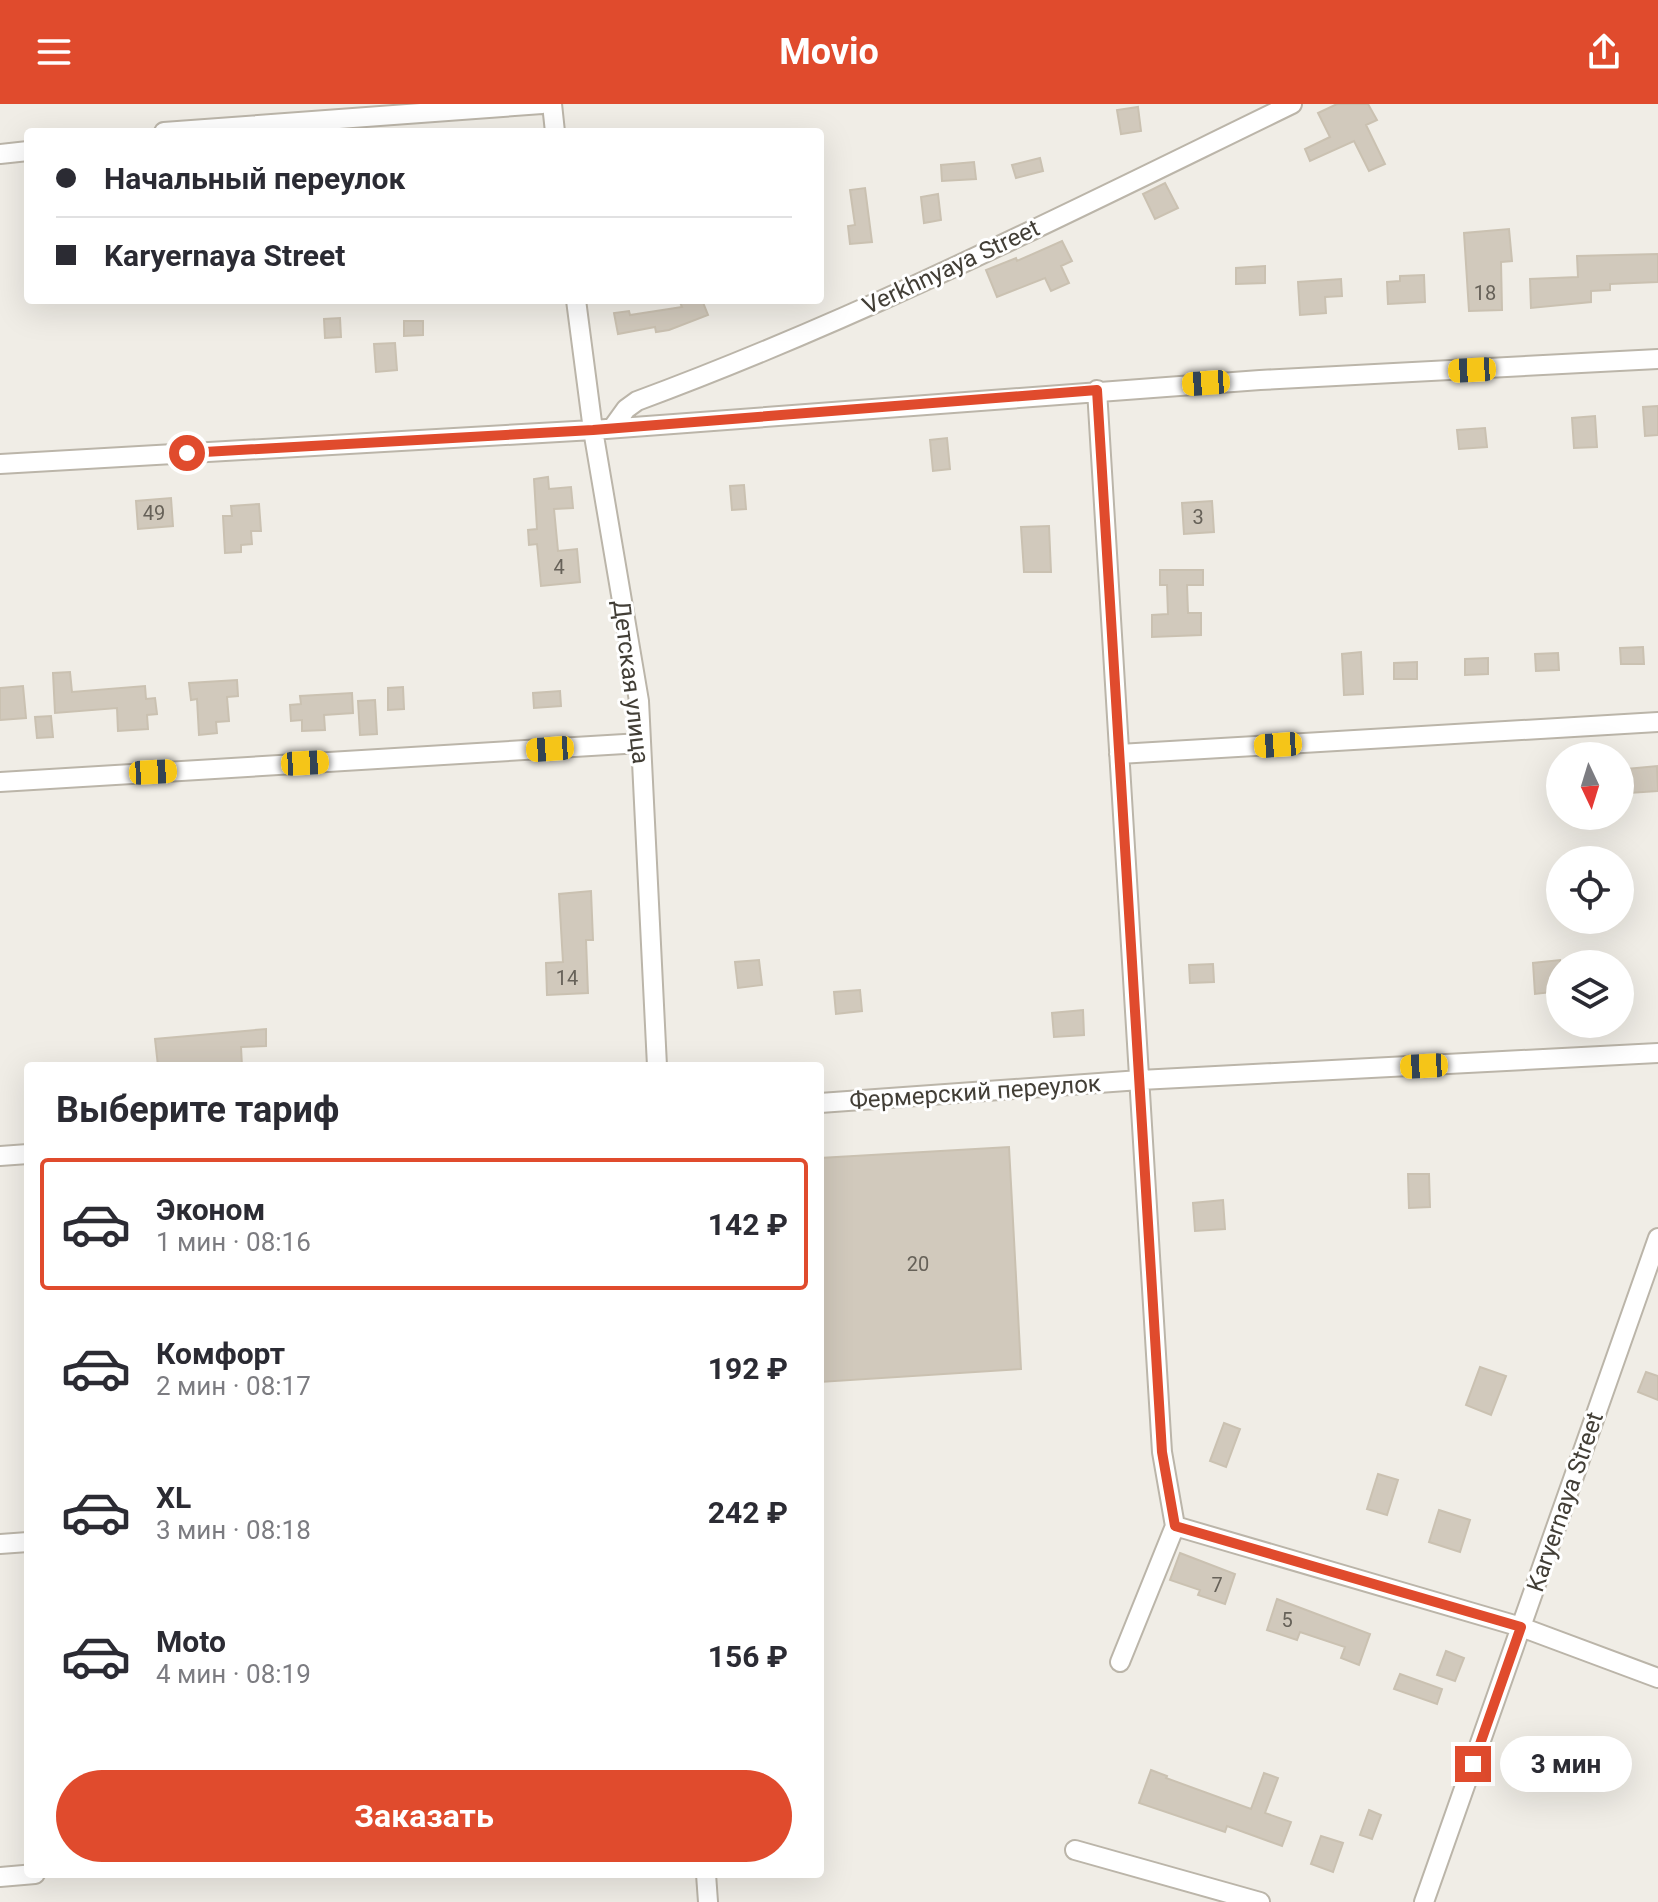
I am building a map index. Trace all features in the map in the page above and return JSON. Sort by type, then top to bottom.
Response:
[{"type":"street","points":[[218,128],[542,104]]},
{"type":"street","points":[[552,104],[555,128]]},
{"type":"street","name":"Verkhnyaya Street","points":[[613,427],[626,409],[637,401],[744,362],[951,269],[1292,104]]},
{"type":"street","points":[[0,154],[24,151]]},
{"type":"street","name":"Детская улица","points":[[577,304],[593,430],[639,701],[657,1062]]},
{"type":"street","points":[[0,464],[593,430],[1097,390],[1658,359]]},
{"type":"street","points":[[1097,390],[1162,1452],[1175,1526],[1120,1662]]},
{"type":"street","points":[[1119,754],[1658,722]]},
{"type":"street","points":[[0,782],[641,743]]},
{"type":"street","name":"Фермерский переулок","points":[[824,1103],[1140,1080],[1658,1053]]},
{"type":"street","points":[[0,1156],[24,1154]]},
{"type":"street","name":"Karyernaya Street","points":[[1424,1902],[1658,1238]]},
{"type":"street","points":[[1175,1526],[1521,1627],[1658,1678]]},
{"type":"street","points":[[0,1544],[24,1542]]},
{"type":"street","points":[[1075,1850],[1260,1902]]},
{"type":"street","points":[[0,1877],[24,1875]]},
{"type":"street","points":[[706,1878],[708,1902]]},
{"type":"building","points":[[1337,104],[1368,104],[1377,120],[1366,125],[1385,164],[1369,171],[1354,141],[1310,161],[1305,149],[1330,137],[1318,113]]},
{"type":"building","points":[[1138,107],[1141,131],[1121,134],[1117,110]]},
{"type":"building","points":[[1040,158],[1043,171],[1016,178],[1012,165]]},
{"type":"building","points":[[974,162],[976,179],[942,181],[941,165]]},
{"type":"building","points":[[1165,183],[1178,208],[1155,219],[1143,194]]},
{"type":"building","points":[[865,188],[872,242],[850,244],[848,226],[855,225],[850,190]]},
{"type":"building","points":[[938,194],[941,220],[924,223],[921,197]]},
{"type":"building","points":[[1509,229],[1512,261],[1501,262],[1502,310],[1469,311],[1464,233]]},
{"type":"building","points":[[1062,241],[1072,261],[1061,266],[1069,283],[1051,291],[1045,278],[997,297],[986,270],[1016,258],[1017,261]]},
{"type":"building","points":[[1658,254],[1658,282],[1610,284],[1610,290],[1591,291],[1591,302],[1531,308],[1530,279],[1578,277],[1577,256]]},
{"type":"building","points":[[1265,266],[1265,283],[1236,284],[1236,268]]},
{"type":"building","points":[[1424,275],[1425,302],[1388,304],[1387,282],[1400,281],[1400,276]]},
{"type":"building","points":[[1341,279],[1342,296],[1325,297],[1326,313],[1300,315],[1298,282]]},
{"type":"building","points":[[681,304],[704,304],[708,315],[669,330],[656,332],[655,327],[618,334],[614,313],[629,311],[630,315],[682,307]]},
{"type":"building","points":[[340,318],[341,337],[325,338],[324,319]]},
{"type":"building","points":[[404,321],[423,321],[423,335],[404,336]]},
{"type":"building","points":[[395,343],[397,370],[376,372],[374,344]]},
{"type":"building","points":[[1658,406],[1658,435],[1645,436],[1643,407]]},
{"type":"building","points":[[1595,416],[1597,447],[1574,448],[1572,418]]},
{"type":"building","points":[[1485,428],[1487,447],[1459,449],[1457,430]]},
{"type":"building","points":[[947,438],[950,469],[933,471],[930,440]]},
{"type":"building","points":[[548,477],[549,489],[571,487],[573,508],[554,509],[558,551],[577,549],[580,582],[541,586],[537,544],[529,545],[528,530],[537,529],[534,479]]},
{"type":"building","points":[[744,485],[746,509],[732,510],[730,486]]},
{"type":"building","points":[[171,498],[173,526],[138,529],[136,501]]},
{"type":"building","points":[[1212,501],[1214,532],[1184,534],[1182,503]]},
{"type":"building","points":[[259,504],[261,531],[251,531],[252,544],[241,545],[241,552],[225,553],[223,516],[232,516],[231,506]]},
{"type":"building","points":[[1049,526],[1051,572],[1024,572],[1021,527]]},
{"type":"building","points":[[1160,570],[1203,570],[1203,585],[1187,585],[1188,613],[1201,613],[1201,635],[1152,637],[1152,615],[1168,614],[1167,585],[1160,585]]},
{"type":"building","points":[[1643,647],[1644,664],[1621,664],[1620,648]]},
{"type":"building","points":[[1361,652],[1363,694],[1344,695],[1342,654]]},
{"type":"building","points":[[1558,653],[1559,670],[1536,671],[1535,654]]},
{"type":"building","points":[[1488,658],[1488,674],[1465,675],[1465,659]]},
{"type":"building","points":[[1417,662],[1417,679],[1394,679],[1394,663]]},
{"type":"building","points":[[70,672],[72,692],[145,686],[146,699],[155,698],[157,714],[147,715],[148,729],[118,731],[117,708],[55,713],[53,673]]},
{"type":"building","points":[[237,680],[238,696],[227,697],[229,721],[216,722],[217,733],[199,735],[197,699],[191,700],[189,683]]},
{"type":"building","points":[[23,686],[26,718],[0,720],[0,688]]},
{"type":"building","points":[[403,687],[404,709],[388,710],[388,688]]},
{"type":"building","points":[[560,691],[561,706],[534,708],[533,693]]},
{"type":"building","points":[[352,693],[353,713],[324,715],[325,730],[302,731],[302,720],[291,721],[290,705],[301,704],[300,696]]},
{"type":"building","points":[[375,700],[377,734],[360,735],[358,701]]},
{"type":"building","points":[[51,716],[53,737],[37,738],[35,717]]},
{"type":"building","points":[[1657,766],[1658,791],[1634,793],[1634,768]]},
{"type":"building","points":[[591,891],[593,940],[586,940],[588,993],[547,995],[546,963],[563,962],[559,894]]},
{"type":"building","points":[[759,960],[762,985],[738,988],[735,962]]},
{"type":"building","points":[[1546,962],[1546,993],[1535,994],[1533,963]]},
{"type":"building","points":[[1213,964],[1214,982],[1190,983],[1189,965]]},
{"type":"building","points":[[860,990],[862,1011],[836,1014],[834,992]]},
{"type":"building","points":[[1083,1010],[1084,1035],[1054,1037],[1052,1013]]},
{"type":"building","points":[[266,1029],[266,1046],[241,1047],[242,1062],[158,1062],[155,1039]]},
{"type":"building","points":[[1009,1147],[1021,1369],[824,1382],[824,1158]]},
{"type":"building","points":[[1408,1174],[1429,1174],[1430,1207],[1409,1208]]},
{"type":"building","points":[[1223,1200],[1225,1229],[1195,1231],[1193,1203]]},
{"type":"building","points":[[1480,1367],[1506,1376],[1491,1415],[1466,1405]]},
{"type":"building","points":[[1646,1372],[1658,1376],[1658,1400],[1638,1392]]},
{"type":"building","points":[[1224,1423],[1240,1429],[1226,1467],[1210,1461]]},
{"type":"building","points":[[1378,1474],[1398,1480],[1387,1515],[1367,1509]]},
{"type":"building","points":[[1439,1510],[1470,1520],[1460,1552],[1429,1542]]},
{"type":"building","points":[[1180,1553],[1235,1574],[1225,1604],[1198,1595],[1200,1590],[1170,1580]]},
{"type":"building","points":[[1277,1599],[1370,1634],[1359,1665],[1341,1658],[1345,1647],[1300,1632],[1297,1640],[1267,1630]]},
{"type":"building","points":[[1446,1651],[1464,1658],[1455,1681],[1437,1675]]},
{"type":"building","points":[[1400,1674],[1442,1689],[1437,1704],[1394,1689]]},
{"type":"building","points":[[1151,1770],[1251,1809],[1264,1773],[1278,1778],[1265,1813],[1291,1822],[1282,1846],[1227,1826],[1225,1832],[1139,1803]]},
{"type":"building","points":[[1369,1810],[1381,1815],[1372,1839],[1360,1835]]},
{"type":"building","points":[[1321,1836],[1343,1843],[1333,1872],[1311,1864]]},
{"type":"route","points":[[187,453],[593,430],[1097,390],[1162,1452],[1175,1526],[1521,1627],[1473,1764]]}]
